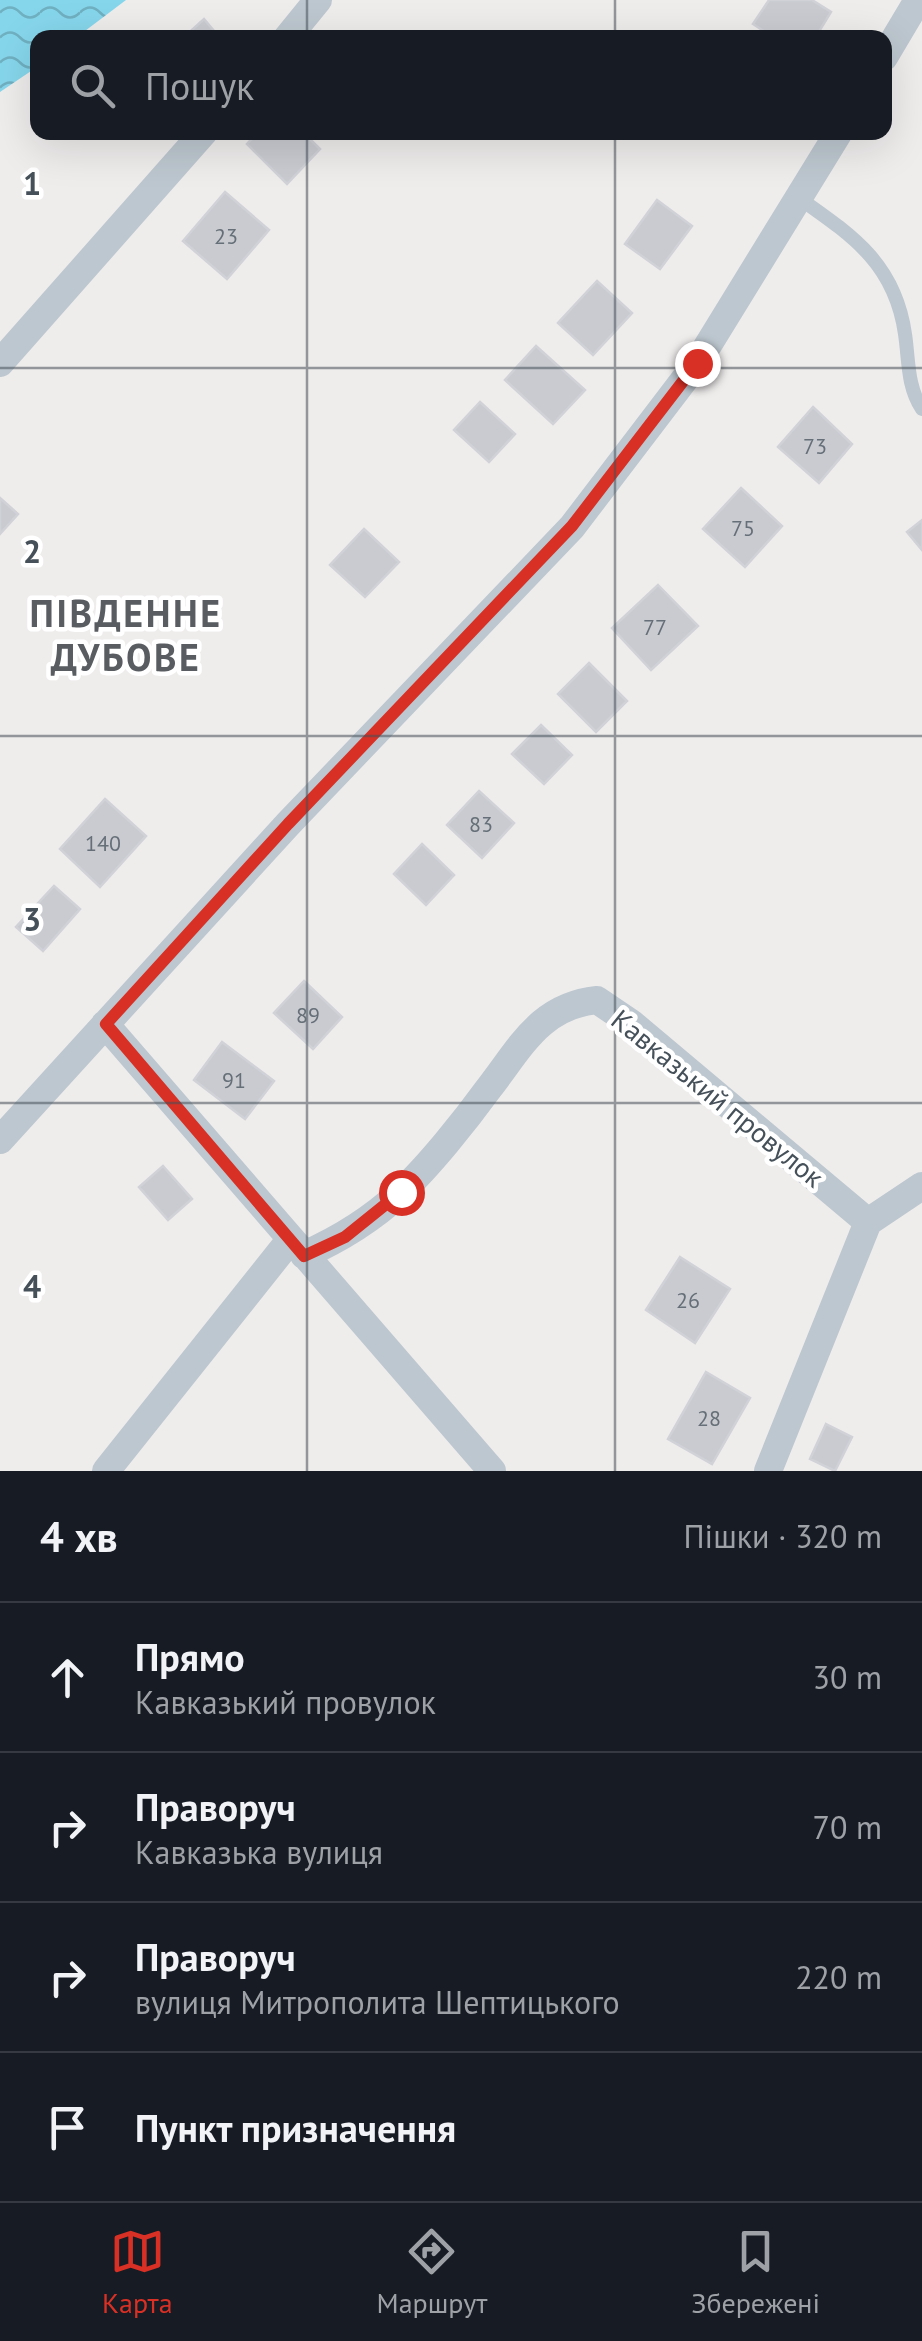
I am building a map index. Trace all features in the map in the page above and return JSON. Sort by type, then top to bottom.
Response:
[{"type":"street","points":[[294,30],[318,0]]},
{"type":"street","points":[[892,45],[919,3]]},
{"type":"street","points":[[0,363],[197,140]]},
{"type":"street","points":[[0,1140],[288,824],[572,526],[697,363],[834,140]]},
{"type":"street","name":"Кавказький провулок","points":[[297,1248],[345,1237],[401,1192],[488,1090],[528,1033],[575,1002],[597,1000],[631,1023],[868,1222]]},
{"type":"street","points":[[106,1024],[492,1471]]},
{"type":"street","points":[[768,1471],[868,1222],[922,1186]]},
{"type":"street","points":[[106,1471],[297,1248]]},
{"type":"lane","points":[[799,198],[866,248],[887,276],[902,310],[911,393],[922,409]]},
{"type":"water","points":[[0,0],[126,0],[86,30],[30,30],[30,72],[0,92]]},
{"type":"building","points":[[769,0],[812,0],[831,12],[820,30],[762,30],[753,24]]},
{"type":"building","points":[[204,19],[213,30],[192,30]]},
{"type":"building","points":[[251,140],[311,140],[320,149],[287,184],[247,144]]},
{"type":"building","points":[[225,192],[269,230],[227,279],[183,241]]},
{"type":"building","points":[[657,200],[692,226],[660,269],[625,244]]},
{"type":"building","points":[[597,281],[632,313],[593,355],[558,323]]},
{"type":"building","points":[[536,346],[585,390],[553,424],[505,380]]},
{"type":"building","points":[[480,402],[515,434],[489,462],[454,430]]},
{"type":"building","points":[[813,407],[852,444],[819,483],[778,447]]},
{"type":"building","points":[[741,488],[782,526],[745,567],[703,529]]},
{"type":"building","points":[[0,498],[18,514],[0,534]]},
{"type":"building","points":[[922,520],[922,550],[907,532]]},
{"type":"building","points":[[364,529],[399,562],[365,597],[330,565]]},
{"type":"building","points":[[658,585],[698,626],[651,670],[612,628]]},
{"type":"building","points":[[589,663],[627,701],[596,732],[558,694]]},
{"type":"building","points":[[541,725],[572,755],[544,784],[512,754]]},
{"type":"building","points":[[479,791],[514,823],[482,858],[447,825]]},
{"type":"building","points":[[105,799],[146,836],[100,887],[60,849]]},
{"type":"building","points":[[422,844],[454,875],[426,905],[394,874]]},
{"type":"building","points":[[54,886],[80,909],[43,951],[16,927]]},
{"type":"building","points":[[304,981],[342,1017],[313,1049],[274,1013]]},
{"type":"building","points":[[222,1042],[274,1081],[245,1119],[194,1080]]},
{"type":"building","points":[[163,1166],[192,1199],[168,1220],[139,1187]]},
{"type":"building","points":[[680,1257],[730,1289],[695,1343],[646,1310]]},
{"type":"building","points":[[706,1372],[750,1398],[712,1464],[668,1439]]},
{"type":"building","points":[[826,1424],[852,1437],[835,1471],[810,1459]]},
{"type":"district","name":"ПІВДЕННЕ ДУБОВЕ","points":[[126,634]]},
{"type":"route","points":[[401,1192],[345,1237],[304,1256],[106,1024],[288,824],[572,526],[697,363]]}]
